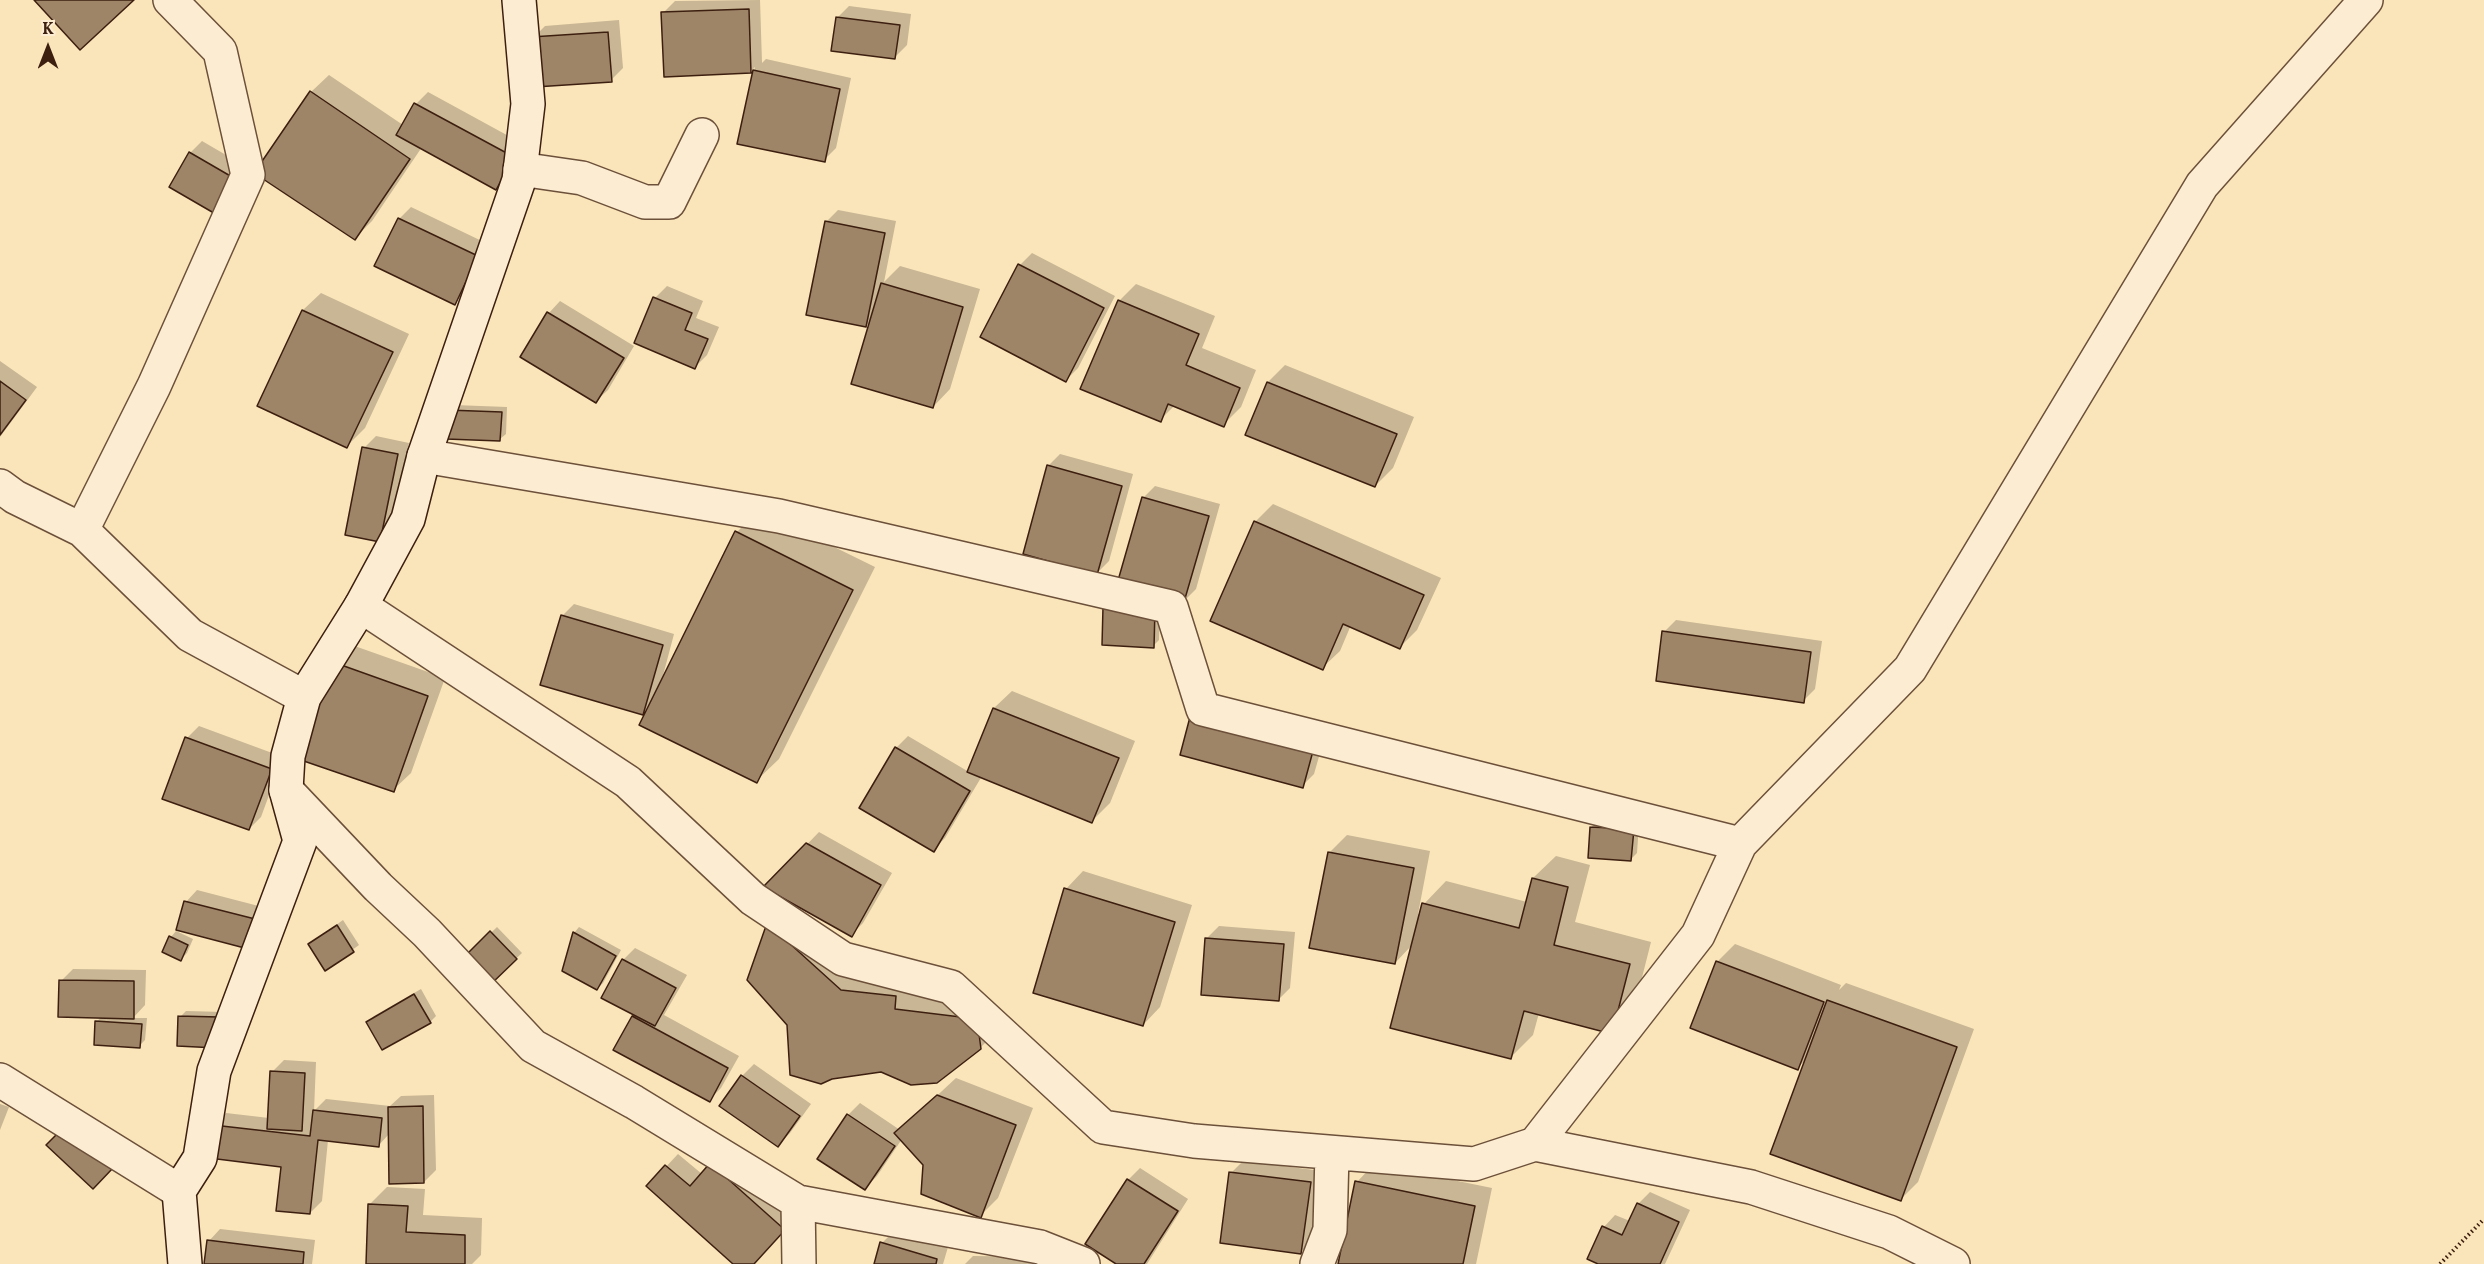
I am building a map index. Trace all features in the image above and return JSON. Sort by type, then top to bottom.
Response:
[{"type":"street","points":[[82,530],[154,386],[248,175],[220,51],[170,0]]},
{"type":"street","points":[[185,1264],[179,1191],[200,1158],[214,1071],[300,841],[286,790],[288,756],[304,697],[361,606],[408,519],[424,456],[519,180],[528,104],[519,0]]},
{"type":"street","points":[[1535,1144],[1698,935],[1740,844],[1910,669],[2202,185],[2366,0]]},
{"type":"street","points":[[520,169],[582,178],[645,202],[669,202],[702,135]]},
{"type":"street","points":[[424,456],[780,516],[1171,607],[1203,709],[1740,844]]},
{"type":"street","points":[[0,486],[82,530],[190,635],[304,697]]},
{"type":"street","points":[[361,606],[628,782],[753,899],[843,959],[951,987],[1103,1127],[1194,1142],[1474,1164],[1535,1144],[1751,1187],[1889,1232],[1953,1264]]},
{"type":"street","points":[[286,790],[378,887],[427,933],[532,1046],[634,1102],[798,1202],[1040,1247],[1083,1264]]},
{"type":"street","points":[[0,1080],[179,1191]]},
{"type":"street","points":[[1317,1264],[1330,1230],[1332,1154]]},
{"type":"street","points":[[798,1202],[799,1264]]},
{"type":"path","points":[[2440,1264],[2484,1219]]},
{"type":"building","points":[[34,0],[134,0],[80,50]]},
{"type":"building","points":[[749,9],[751,73],[664,77],[661,12]]},
{"type":"building","points":[[836,17],[900,25],[895,59],[831,51]]},
{"type":"building","points":[[608,32],[612,82],[535,87],[531,37]]},
{"type":"building","points":[[753,70],[840,89],[825,162],[737,144]]},
{"type":"building","points":[[310,91],[410,159],[355,240],[254,173]]},
{"type":"building","points":[[414,103],[514,157],[496,190],[396,135]]},
{"type":"building","points":[[189,152],[239,181],[219,216],[169,187]]},
{"type":"building","points":[[398,218],[478,256],[455,305],[374,266]]},
{"type":"building","points":[[825,221],[885,233],[866,327],[806,315]]},
{"type":"building","points":[[1018,264],[1104,308],[1066,382],[980,337]]},
{"type":"building","points":[[881,283],[963,307],[933,408],[851,384]]},
{"type":"building","points":[[653,297],[692,313],[685,330],[708,339],[695,369],[634,343]]},
{"type":"building","points":[[1118,300],[1199,334],[1186,365],[1240,388],[1224,427],[1168,404],[1161,422],[1080,389]]},
{"type":"building","points":[[302,310],[393,352],[347,448],[257,406]]},
{"type":"building","points":[[547,312],[624,358],[596,403],[520,357]]},
{"type":"building","points":[[0,381],[26,400],[0,435]]},
{"type":"building","points":[[1267,382],[1397,434],[1375,487],[1245,435]]},
{"type":"building","points":[[447,410],[502,412],[500,441],[446,439]]},
{"type":"building","points":[[362,447],[398,454],[380,542],[345,535]]},
{"type":"building","points":[[1047,465],[1122,486],[1097,575],[1023,554]]},
{"type":"building","points":[[1142,497],[1209,516],[1184,602],[1117,584]]},
{"type":"building","points":[[1254,521],[1424,595],[1400,649],[1343,624],[1323,670],[1210,621]]},
{"type":"building","points":[[735,531],[853,590],[757,783],[639,725]]},
{"type":"building","points":[[1103,607],[1155,608],[1154,648],[1102,645]]},
{"type":"building","points":[[561,615],[663,645],[643,715],[540,685]]},
{"type":"building","points":[[1662,631],[1811,652],[1804,703],[1656,681]]},
{"type":"building","points":[[330,661],[428,696],[394,792],[295,758]]},
{"type":"building","points":[[993,708],[1119,758],[1092,823],[967,772]]},
{"type":"building","points":[[1190,717],[1313,751],[1303,788],[1180,755]]},
{"type":"building","points":[[185,737],[272,769],[249,830],[162,799]]},
{"type":"building","points":[[895,747],[970,791],[934,852],[859,808]]},
{"type":"building","points":[[1590,827],[1634,829],[1631,861],[1588,858]]},
{"type":"building","points":[[806,843],[881,885],[852,937],[763,887]]},
{"type":"building","points":[[1328,852],[1414,868],[1395,964],[1309,948]]},
{"type":"building","points":[[1532,878],[1568,887],[1554,945],[1630,964],[1612,1034],[1524,1011],[1511,1059],[1390,1028],[1422,903],[1519,928]]},
{"type":"building","points":[[1064,888],[1175,922],[1143,1026],[1033,993]]},
{"type":"building","points":[[184,901],[263,921],[256,951],[176,930]]},
{"type":"building","points":[[767,923],[841,990],[896,996],[895,1009],[977,1019],[981,1049],[937,1083],[911,1085],[881,1072],[832,1079],[821,1084],[790,1075],[787,1025],[747,980]]},
{"type":"building","points":[[337,925],[354,952],[325,971],[308,944]]},
{"type":"building","points":[[490,931],[517,959],[489,986],[462,959]]},
{"type":"building","points":[[573,932],[616,956],[597,990],[562,971]]},
{"type":"building","points":[[169,936],[188,945],[181,961],[162,952]]},
{"type":"building","points":[[1205,938],[1284,944],[1279,1001],[1201,995]]},
{"type":"building","points":[[622,959],[676,988],[655,1026],[601,998]]},
{"type":"building","points":[[1716,961],[1824,1002],[1798,1070],[1690,1028]]},
{"type":"building","points":[[59,980],[134,981],[134,1019],[58,1017]]},
{"type":"building","points":[[414,994],[431,1023],[382,1050],[366,1022]]},
{"type":"building","points":[[1827,1000],[1957,1047],[1901,1201],[1770,1154]]},
{"type":"building","points":[[178,1016],[219,1017],[217,1048],[177,1046]]},
{"type":"building","points":[[632,1016],[728,1068],[710,1102],[613,1050]]},
{"type":"building","points":[[95,1021],[142,1024],[140,1048],[94,1045]]},
{"type":"building","points":[[270,1071],[305,1073],[302,1131],[267,1129]]},
{"type":"building","points":[[741,1075],[800,1116],[778,1147],[719,1106]]},
{"type":"building","points":[[937,1095],[1016,1125],[981,1218],[921,1194],[923,1165],[894,1133]]},
{"type":"building","points":[[423,1106],[424,1183],[389,1184],[388,1107]]},
{"type":"building","points":[[313,1110],[382,1118],[379,1147],[318,1140],[310,1214],[276,1211],[281,1167],[209,1158],[213,1125],[310,1136]]},
{"type":"building","points":[[847,1114],[895,1146],[865,1190],[817,1159]]},
{"type":"building","points":[[67,1124],[113,1168],[93,1189],[46,1145]]},
{"type":"building","points":[[710,1163],[785,1230],[754,1264],[733,1264],[646,1186],[665,1165],[690,1186]]},
{"type":"building","points":[[1229,1172],[1311,1182],[1301,1254],[1220,1243]]},
{"type":"building","points":[[1127,1179],[1178,1211],[1144,1264],[1116,1264],[1085,1244]]},
{"type":"building","points":[[1355,1181],[1475,1206],[1463,1264],[1338,1264]]},
{"type":"building","points":[[1637,1203],[1679,1222],[1660,1264],[1598,1264],[1587,1259],[1602,1226],[1622,1235]]},
{"type":"building","points":[[368,1204],[408,1206],[406,1232],[465,1235],[465,1264],[366,1264]]},
{"type":"building","points":[[207,1240],[304,1252],[303,1264],[204,1264]]},
{"type":"building","points":[[880,1242],[937,1259],[936,1264],[874,1264]]}]
